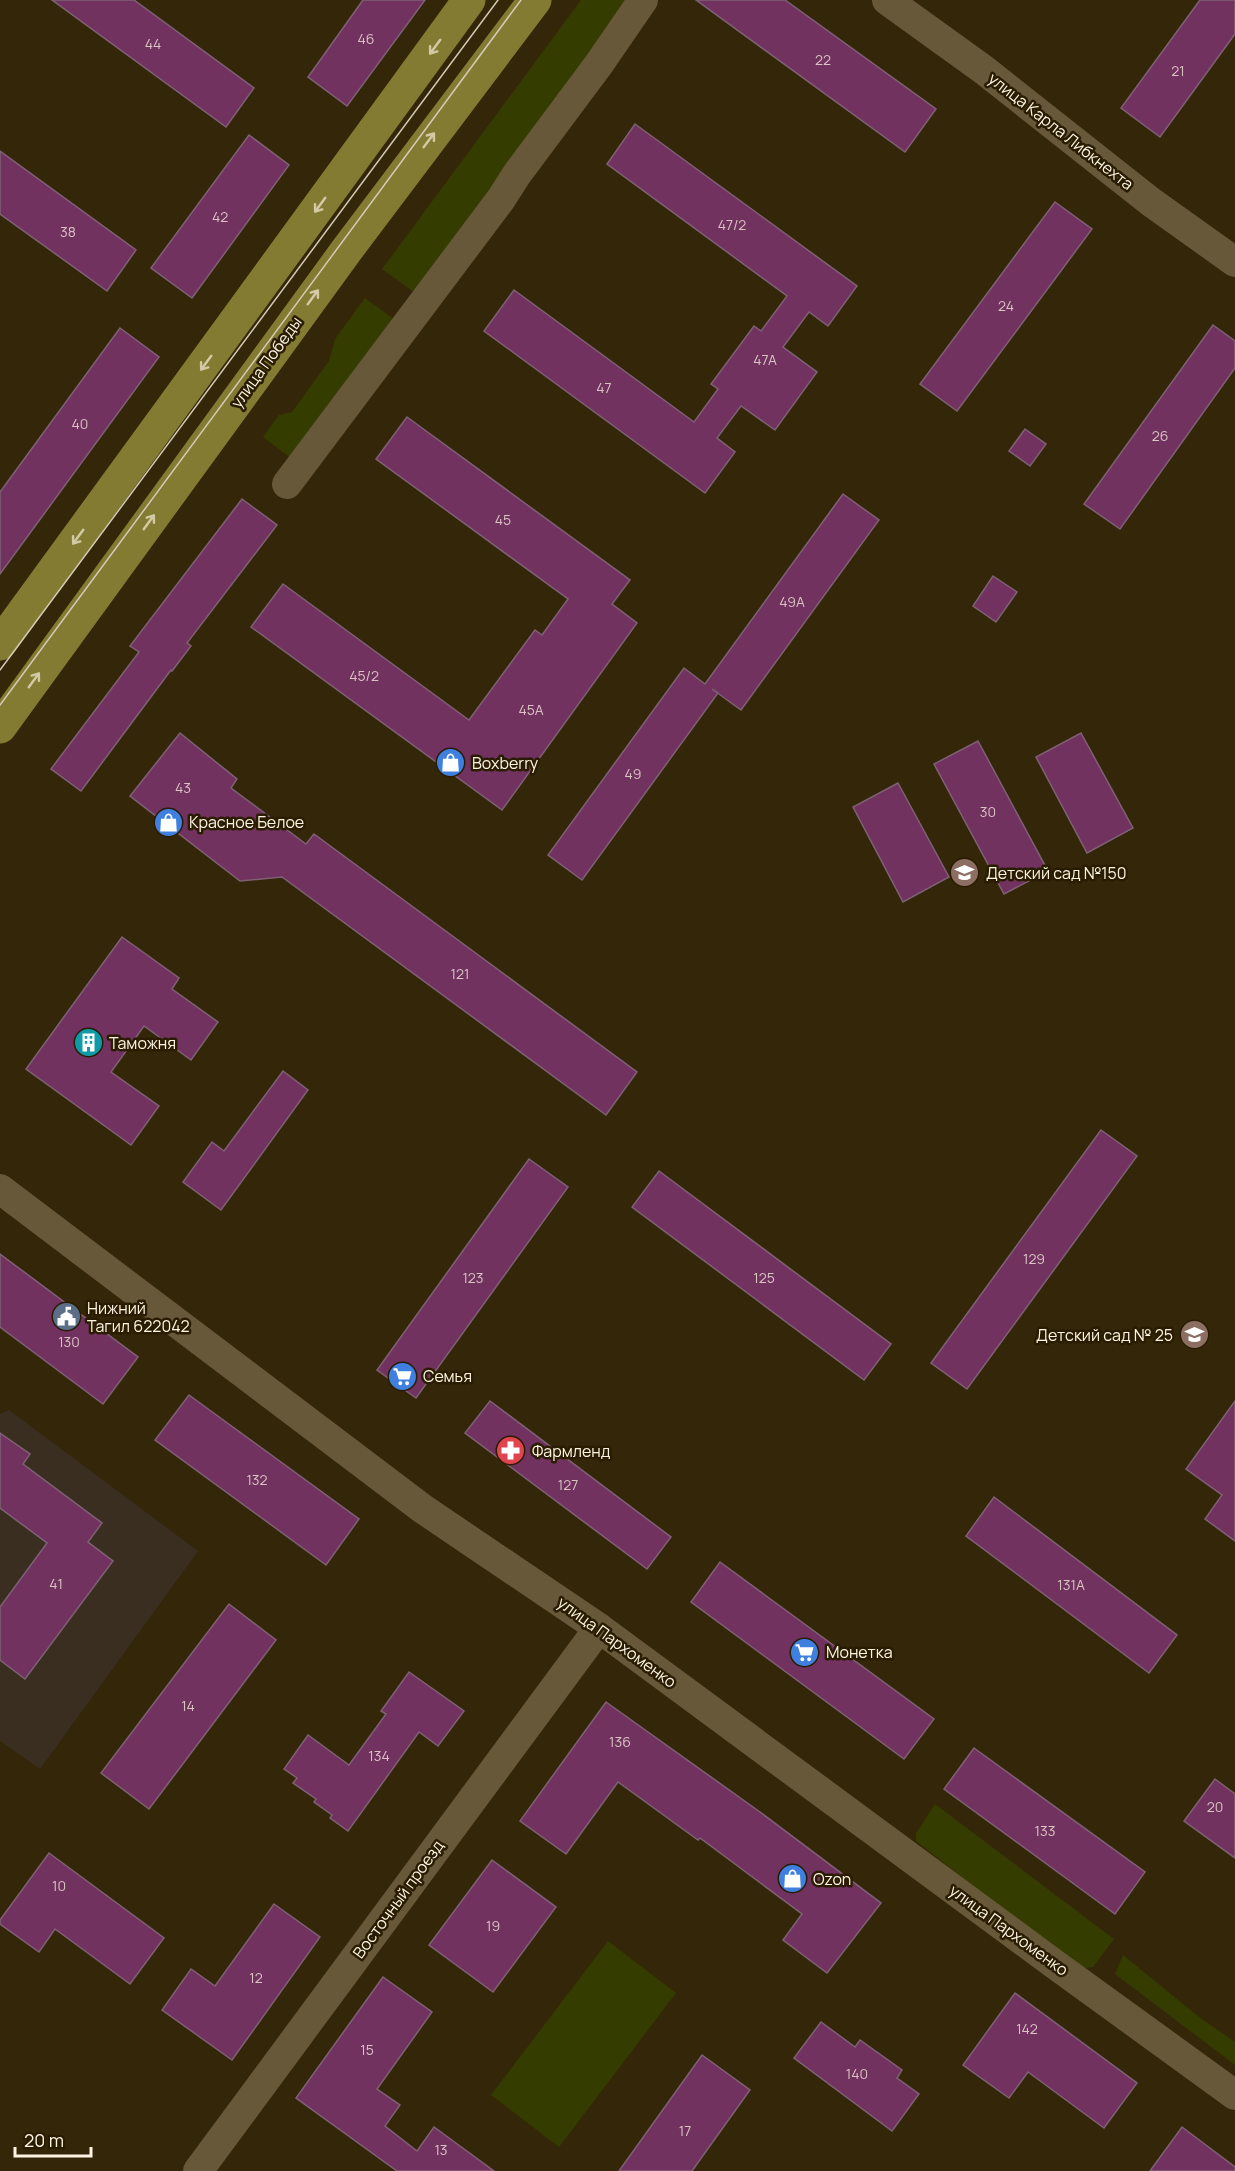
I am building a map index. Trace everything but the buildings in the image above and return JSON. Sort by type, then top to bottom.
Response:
[{"type":"main road","points":[[0,644],[469,0]]},
{"type":"main road","name":"улица Победы","points":[[0,727],[346,251],[535,0]]},
{"type":"street","points":[[287,484],[501,199],[643,0]]},
{"type":"street","name":"улица Карла Либкнехта","points":[[886,0],[984,70],[1151,202],[1235,262]]},
{"type":"street","name":"улица Пархоменко","points":[[0,1189],[423,1509],[599,1628],[1235,2095]]},
{"type":"street","name":"Восточный проезд","points":[[198,2171],[599,1628]]},
{"type":"shaded area","points":[[9,1410],[198,1551],[40,1769],[0,1741],[0,1414]]},
{"type":"green space","points":[[581,0],[629,0],[415,293],[382,269]]},
{"type":"green space","points":[[365,298],[395,320],[292,459],[263,437],[279,415],[292,412],[329,361],[335,339]]},
{"type":"green space","points":[[935,1804],[1114,1939],[1093,1967],[1079,1969],[916,1841],[916,1833]]},
{"type":"green space","points":[[608,1941],[676,1993],[559,2147],[491,2095]]},
{"type":"green space","points":[[1123,1955],[1199,2017],[1235,2042],[1235,2065],[1115,1974]]},
{"type":"tram line","points":[[0,670],[498,0]]},
{"type":"tram line","points":[[0,705],[521,0]]},
{"type":"place","name":"Boxberry","points":[[451,763]]},
{"type":"place","name":"Красное Белое","points":[[168,822]]},
{"type":"place","name":"Детский сад №150","points":[[965,873]]},
{"type":"place","name":"Таможня","points":[[88,1043]]},
{"type":"place","name":"Нижний Тагил 622042","points":[[66,1317]]},
{"type":"place","name":"Детский сад № 25","points":[[1194,1335]]},
{"type":"place","name":"Семья","points":[[402,1376]]},
{"type":"place","name":"Фармленд","points":[[511,1451]]},
{"type":"place","name":"Монетка","points":[[805,1652]]},
{"type":"place","name":"Ozon","points":[[792,1879]]}]
